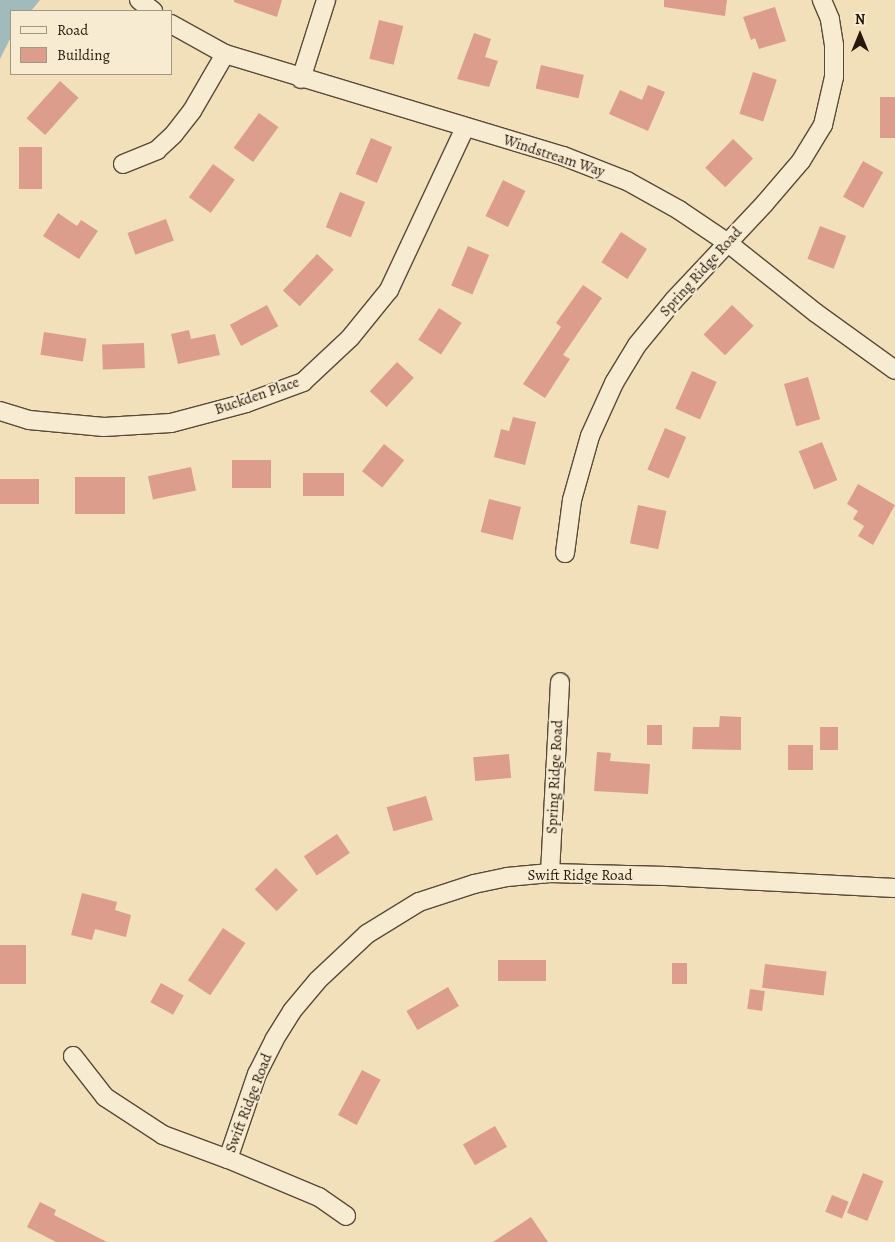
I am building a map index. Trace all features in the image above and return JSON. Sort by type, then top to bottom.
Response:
[{"type":"street","points":[[139,0],[152,10]]},
{"type":"street","points":[[301,79],[326,0]]},
{"type":"street","name":"Spring Ridge Road","points":[[565,553],[570,508],[580,465],[590,436],[614,383],[637,345],[674,300],[801,161],[823,125],[834,77],[834,45],[830,19],[822,0]]},
{"type":"street","name":"Windstream Way","points":[[172,25],[225,54],[301,79],[563,156],[619,178],[679,210],[728,243],[816,313],[895,370]]},
{"type":"street","points":[[123,164],[157,150],[174,134],[192,111],[225,54]]},
{"type":"street","name":"Buckden Place","points":[[0,411],[29,420],[104,427],[171,423],[246,403],[303,382],[350,338],[389,290],[465,128]]},
{"type":"street","name":"Spring Ridge Road","points":[[550,873],[560,682]]},
{"type":"street","name":"Swift Ridge Road","points":[[228,1159],[257,1074],[274,1040],[292,1011],[318,980],[367,934],[419,902],[446,892],[508,877],[550,873],[674,876],[895,888]]},
{"type":"street","points":[[73,1056],[105,1097],[134,1118],[163,1135],[228,1159],[319,1197],[346,1216]]},
{"type":"water","points":[[0,0],[40,0],[32,10],[10,10],[10,39],[0,59]]},
{"type":"building","points":[[234,0],[282,0],[277,17],[234,2]]},
{"type":"building","points":[[664,0],[727,0],[725,16],[664,7]]},
{"type":"building","points":[[775,7],[786,41],[759,49],[755,38],[751,40],[743,17]]},
{"type":"building","points":[[379,20],[403,26],[394,65],[369,59]]},
{"type":"building","points":[[474,33],[491,39],[485,57],[498,61],[489,87],[457,79]]},
{"type":"building","points":[[541,65],[584,75],[578,98],[536,88]]},
{"type":"building","points":[[753,72],[777,80],[763,122],[739,114]]},
{"type":"building","points":[[60,81],[79,98],[45,135],[27,118]]},
{"type":"building","points":[[648,85],[665,92],[648,131],[609,114],[620,90],[642,100]]},
{"type":"building","points":[[880,97],[895,97],[895,138],[880,138]]},
{"type":"building","points":[[259,113],[278,127],[253,162],[234,148]]},
{"type":"building","points":[[371,138],[392,147],[377,183],[356,174]]},
{"type":"building","points":[[733,139],[753,158],[725,187],[705,168]]},
{"type":"building","points":[[19,147],[42,147],[42,189],[19,189]]},
{"type":"building","points":[[863,161],[883,172],[863,208],[843,197]]},
{"type":"building","points":[[213,164],[235,180],[211,213],[189,197]]},
{"type":"building","points":[[503,180],[525,191],[508,227],[485,216]]},
{"type":"building","points":[[340,192],[365,202],[351,237],[326,227]]},
{"type":"building","points":[[58,213],[77,226],[81,220],[98,231],[79,259],[43,236]]},
{"type":"building","points":[[166,219],[174,241],[135,255],[127,233]]},
{"type":"building","points":[[820,226],[846,236],[834,269],[807,259]]},
{"type":"building","points":[[621,232],[647,249],[627,279],[601,262]]},
{"type":"building","points":[[468,246],[489,255],[472,295],[451,286]]},
{"type":"building","points":[[317,254],[334,270],[300,306],[283,291]]},
{"type":"building","points":[[583,285],[602,298],[563,355],[570,359],[545,398],[523,384],[561,327],[556,323]]},
{"type":"building","points":[[267,305],[278,326],[241,346],[230,325]]},
{"type":"building","points":[[732,305],[754,326],[725,355],[704,334]]},
{"type":"building","points":[[439,308],[462,323],[441,355],[418,340]]},
{"type":"building","points":[[189,330],[191,339],[215,334],[220,355],[178,364],[171,334]]},
{"type":"building","points":[[44,332],[86,339],[83,361],[40,355]]},
{"type":"building","points":[[144,343],[145,368],[103,369],[102,344]]},
{"type":"building","points":[[397,362],[414,378],[387,407],[370,391]]},
{"type":"building","points":[[692,371],[717,382],[700,419],[675,408]]},
{"type":"building","points":[[808,377],[820,419],[796,426],[784,384]]},
{"type":"building","points":[[513,417],[536,422],[525,465],[494,457],[501,429],[509,431]]},
{"type":"building","points":[[665,428],[686,437],[669,478],[647,469]]},
{"type":"building","points":[[822,442],[837,480],[814,489],[799,451]]},
{"type":"building","points":[[384,444],[404,460],[382,488],[362,471]]},
{"type":"building","points":[[232,460],[271,460],[271,488],[232,488]]},
{"type":"building","points":[[191,467],[196,490],[153,500],[148,476]]},
{"type":"building","points":[[303,473],[344,473],[344,496],[303,496]]},
{"type":"building","points":[[75,477],[125,477],[125,514],[75,514]]},
{"type":"building","points":[[0,479],[39,479],[39,504],[0,504]]},
{"type":"building","points":[[858,484],[895,505],[873,545],[858,536],[864,526],[853,519],[858,511],[847,504]]},
{"type":"building","points":[[489,499],[521,507],[513,540],[481,532]]},
{"type":"building","points":[[638,505],[666,511],[658,549],[630,543]]},
{"type":"building","points":[[720,716],[741,717],[741,750],[692,749],[693,727],[719,727]]},
{"type":"building","points":[[647,725],[662,725],[662,745],[647,745]]},
{"type":"building","points":[[820,727],[838,727],[838,750],[820,750]]},
{"type":"building","points":[[788,745],[813,745],[813,770],[788,770]]},
{"type":"building","points":[[597,752],[611,753],[610,761],[650,764],[648,794],[594,791]]},
{"type":"building","points":[[509,754],[511,778],[475,781],[473,757]]},
{"type":"building","points":[[426,796],[433,820],[393,831],[387,807]]},
{"type":"building","points":[[337,834],[350,853],[317,875],[304,856]]},
{"type":"building","points":[[276,868],[298,890],[277,911],[255,889]]},
{"type":"building","points":[[82,893],[117,902],[115,910],[131,915],[126,937],[95,929],[92,940],[71,935]]},
{"type":"building","points":[[223,928],[245,943],[210,995],[188,980]]},
{"type":"building","points":[[0,945],[26,945],[26,984],[0,984]]},
{"type":"building","points":[[498,960],[546,960],[546,981],[498,981]]},
{"type":"building","points":[[672,963],[687,963],[687,984],[672,984]]},
{"type":"building","points":[[765,964],[827,972],[824,995],[762,988]]},
{"type":"building","points":[[161,983],[184,996],[173,1015],[150,1002]]},
{"type":"building","points":[[448,987],[459,1006],[417,1030],[406,1011]]},
{"type":"building","points":[[750,989],[765,991],[762,1011],[747,1009]]},
{"type":"building","points":[[362,1070],[381,1080],[357,1125],[338,1115]]},
{"type":"building","points":[[495,1126],[507,1147],[475,1165],[463,1144]]},
{"type":"building","points":[[863,1173],[883,1181],[867,1221],[847,1213]]},
{"type":"building","points":[[832,1195],[849,1202],[842,1218],[825,1212]]},
{"type":"building","points":[[40,1202],[56,1210],[54,1215],[107,1242],[56,1242],[27,1227]]},
{"type":"building","points":[[531,1217],[548,1242],[493,1242]]}]
